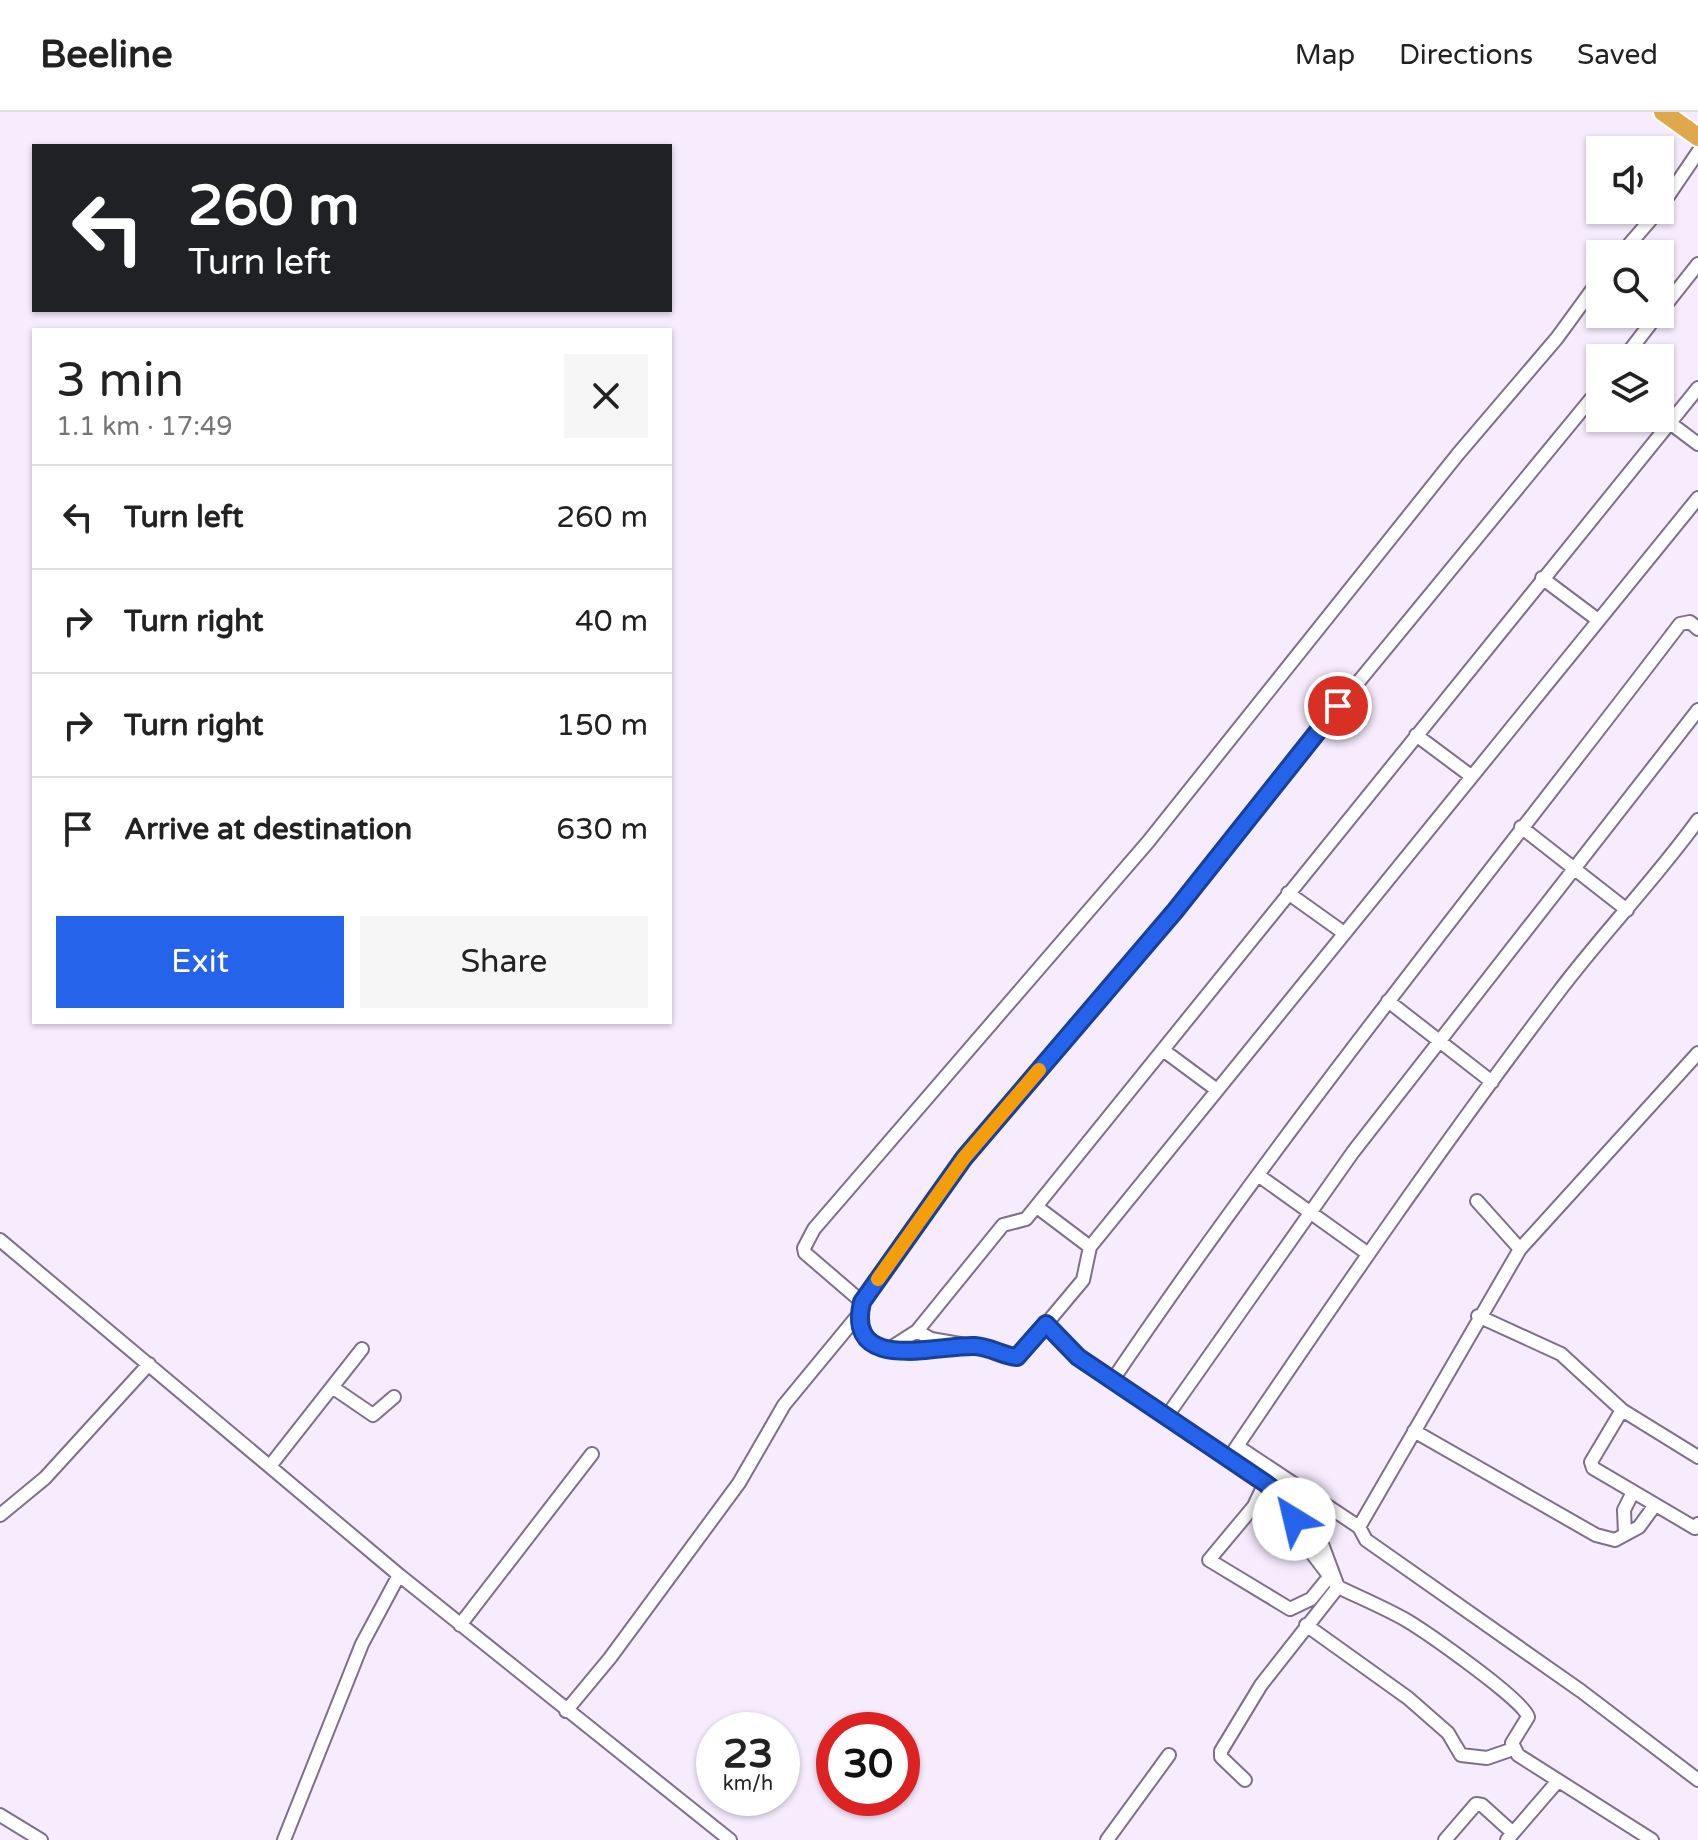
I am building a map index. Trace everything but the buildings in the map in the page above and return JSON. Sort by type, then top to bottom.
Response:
[{"type":"highway","points":[[1663,112],[1695,128]]},
{"type":"street","points":[[1674,187],[1698,152]]},
{"type":"street","points":[[1633,240],[1646,224]]},
{"type":"street","points":[[1674,294],[1698,264]]},
{"type":"street","points":[[974,1346],[910,1353],[889,1349],[870,1340],[861,1327],[860,1308],[805,1253],[814,1229],[1148,842],[1586,298]]},
{"type":"street","points":[[1635,344],[1647,328]]},
{"type":"street","points":[[1674,418],[1698,388]]},
{"type":"street","points":[[566,1711],[610,1658],[739,1483],[784,1405],[860,1308],[964,1158],[1175,911],[1310,741],[1586,405]]},
{"type":"street","points":[[1674,426],[1698,444]]},
{"type":"street","points":[[889,1349],[917,1331],[1003,1225],[1026,1219],[1037,1207],[1663,432]]},
{"type":"street","points":[[917,1331],[931,1339],[1017,1357],[1083,1280],[1090,1247],[1698,498]]},
{"type":"street","points":[[1542,578],[1598,620]]},
{"type":"street","points":[[1112,1381],[1258,1175],[1521,827],[1680,624],[1690,622],[1698,629]]},
{"type":"street","points":[[1167,1416],[1310,1212],[1438,1040],[1698,710]]},
{"type":"street","points":[[1416,735],[1471,776]]},
{"type":"street","points":[[1229,1458],[1367,1253],[1558,992],[1698,820]]},
{"type":"street","points":[[1521,827],[1627,910]]},
{"type":"street","points":[[1288,893],[1344,933]]},
{"type":"street","points":[[1388,1001],[1492,1082]]},
{"type":"street","points":[[1163,1050],[1217,1090]]},
{"type":"street","points":[[1359,1527],[1478,1316],[1520,1249],[1698,1053]]},
{"type":"street","points":[[1258,1175],[1367,1253]]},
{"type":"street","points":[[1477,1201],[1520,1249]]},
{"type":"street","points":[[1037,1207],[1090,1247]]},
{"type":"street","points":[[0,1240],[399,1575],[730,1840]]},
{"type":"street","points":[[1478,1316],[1561,1354],[1622,1410],[1698,1457]]},
{"type":"street","points":[[1046,1324],[1078,1357],[1289,1502],[1319,1536],[1334,1582],[1407,1620],[1518,1702],[1528,1717],[1512,1743],[1513,1749],[1557,1782],[1652,1840]]},
{"type":"street","points":[[270,1466],[362,1349]]},
{"type":"street","points":[[0,1515],[45,1478],[149,1364]]},
{"type":"street","points":[[332,1387],[373,1415],[394,1397]]},
{"type":"street","points":[[1622,1410],[1591,1462],[1600,1474],[1695,1528],[1698,1524]]},
{"type":"street","points":[[1414,1431],[1596,1535],[1615,1540],[1639,1527],[1655,1505]]},
{"type":"street","points":[[1237,1446],[1359,1527],[1366,1540],[1581,1691],[1698,1780]]},
{"type":"street","points":[[460,1625],[592,1454]]},
{"type":"street","points":[[1265,1483],[1254,1506],[1209,1560],[1290,1609],[1311,1599],[1334,1582]]},
{"type":"street","points":[[1625,1534],[1624,1510],[1633,1492]]},
{"type":"street","points":[[284,1840],[362,1644],[399,1575]]},
{"type":"street","points":[[1245,1780],[1221,1757],[1221,1751],[1261,1685],[1334,1582]]},
{"type":"street","points":[[1306,1625],[1408,1698],[1448,1733],[1461,1755],[1477,1759],[1513,1749]]},
{"type":"street","points":[[1107,1840],[1169,1755]]},
{"type":"street","points":[[1445,1840],[1476,1804],[1482,1805],[1510,1836],[1557,1782]]},
{"type":"street","points":[[0,1815],[41,1840]]},
{"type":"slow traffic","points":[[878,1279],[964,1158],[1039,1070]]},
{"type":"route","points":[[1294,1519],[1289,1502],[1265,1483],[1078,1357],[1046,1324],[1014,1358],[1000,1351],[974,1346],[910,1353],[882,1348],[870,1340],[861,1327],[859,1314],[862,1302],[964,1158],[1175,911],[1338,706]]}]
